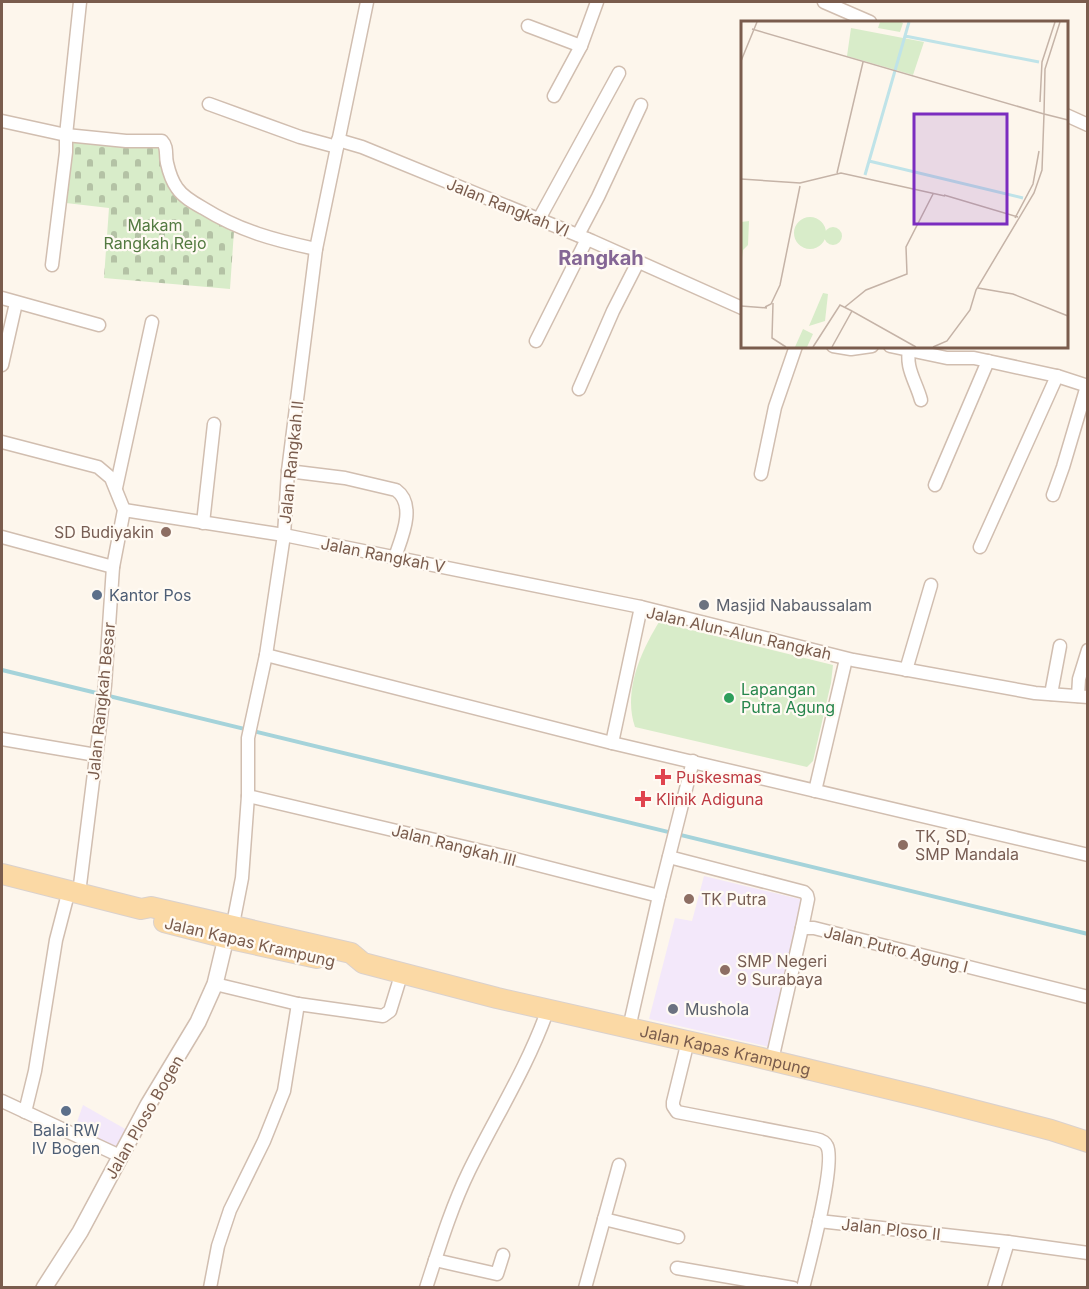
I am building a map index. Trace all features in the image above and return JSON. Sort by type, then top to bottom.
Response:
[{"type":"main road","name":"Jalan Kapas Krampung","points":[[2,874],[141,909],[147,918],[229,931],[349,966],[363,963],[497,998],[772,1060],[1005,1118],[1088,1142]]},
{"type":"street","points":[[52,265],[66,152],[80,2]]},
{"type":"street","name":"Jalan Rangkah II","points":[[229,931],[242,878],[249,796],[248,738],[266,655],[284,535],[288,471],[316,249],[367,2]]},
{"type":"street","points":[[554,96],[580,46],[597,2]]},
{"type":"street","points":[[824,2],[868,21]]},
{"type":"street","points":[[528,26],[580,46]]},
{"type":"street","points":[[538,219],[619,73]]},
{"type":"street","name":"Jalan Rangkah VI","points":[[209,104],[300,137],[362,147],[582,237],[741,308]]},
{"type":"street","points":[[536,341],[598,197],[641,105]]},
{"type":"street","points":[[1068,116],[1088,125]]},
{"type":"street","points":[[2,121],[66,135],[126,141],[162,141],[174,183],[180,192],[194,203],[236,227],[282,242],[316,249]]},
{"type":"street","points":[[579,389],[613,311],[638,262]]},
{"type":"street","points":[[2,298],[99,325]]},
{"type":"street","points":[[2,365],[16,303]]},
{"type":"street","points":[[116,488],[152,322]]},
{"type":"street","points":[[761,474],[775,406],[795,348]]},
{"type":"street","points":[[845,348],[861,348]]},
{"type":"street","points":[[921,400],[916,381],[908,368],[909,348],[947,358],[974,358],[1057,376],[1087,386],[1053,495]]},
{"type":"street","points":[[934,485],[988,361]]},
{"type":"street","points":[[980,547],[1057,376]]},
{"type":"street","points":[[203,523],[214,424]]},
{"type":"street","points":[[2,442],[90,464],[106,473],[116,488],[123,510]]},
{"type":"street","points":[[288,471],[345,478],[401,493],[406,507],[406,516],[395,558]]},
{"type":"street","name":"Jalan Rangkah V","points":[[123,510],[284,535],[641,607]]},
{"type":"street","name":"Jalan Rangkah Besar","points":[[24,1112],[35,1071],[56,940],[74,891],[96,755],[105,685],[113,567],[123,510]]},
{"type":"street","points":[[2,537],[113,567]]},
{"type":"street","points":[[906,670],[931,585]]},
{"type":"street","name":"Jalan Alun-Alun Rangkah","points":[[612,743],[641,607],[846,658],[815,791]]},
{"type":"street","points":[[1052,694],[1060,646]]},
{"type":"street","points":[[846,658],[1035,693],[1083,696],[1079,679],[1088,650]]},
{"type":"street","points":[[266,655],[612,743],[1088,855]]},
{"type":"street","points":[[2,739],[96,755]]},
{"type":"street","points":[[629,1029],[693,761]]},
{"type":"street","name":"Jalan Rangkah III","points":[[249,796],[503,856],[659,896]]},
{"type":"street","points":[[669,857],[804,892],[808,899],[802,928]]},
{"type":"street","name":"Jalan Putro Agung I","points":[[772,1060],[802,928],[814,928],[1088,997]]},
{"type":"street","name":"Jalan Ploso Bogen","points":[[44,1287],[80,1232],[148,1105],[189,1038],[215,984],[229,931]]},
{"type":"street","points":[[215,984],[298,1004],[386,1015],[390,1011],[402,972]]},
{"type":"street","points":[[210,1287],[218,1246],[230,1210],[268,1132],[284,1091],[298,1004]]},
{"type":"street","points":[[426,1287],[463,1184],[527,1062],[548,1010]]},
{"type":"street","name":"Jalan Ploso II","points":[[688,1041],[673,1102],[673,1107],[677,1112],[816,1139],[826,1144],[829,1161],[819,1221],[1088,1253]]},
{"type":"street","points":[[2,1101],[120,1156]]},
{"type":"street","points":[[585,1287],[619,1165]]},
{"type":"street","points":[[604,1219],[678,1236]]},
{"type":"street","points":[[803,1287],[819,1221]]},
{"type":"street","points":[[994,1287],[1008,1242]]},
{"type":"street","points":[[435,1260],[496,1274],[503,1255]]},
{"type":"street","points":[[677,1268],[793,1287]]},
{"type":"shaded area","name":"SMP Negeri 9 Surabaya","points":[[704,876],[804,900],[769,1047],[649,1019],[675,918],[692,921]]},
{"type":"shaded area","points":[[83,1105],[127,1130],[115,1153],[73,1133]]},
{"type":"green space","name":"Makam Rangkah Rejo","points":[[68,140],[161,147],[167,174],[209,218],[234,231],[230,289],[104,278],[109,208],[66,203]]},
{"type":"green space","name":"Lapangan Putra Agung","points":[[659,622],[833,665],[813,761],[807,767],[635,727],[631,700],[635,673]]},
{"type":"waterway","points":[[2,670],[1088,934]]},
{"type":"place","name":"SD Budiyakin","points":[[166,532]]},
{"type":"place","name":"Kantor Pos","points":[[97,595]]},
{"type":"place","name":"Masjid Nabaussalam","points":[[704,605]]},
{"type":"place","name":"Lapangan Putra Agung","points":[[729,698]]},
{"type":"place","name":"Puskesmas","points":[[663,777]]},
{"type":"place","name":"Klinik Adiguna","points":[[643,799]]},
{"type":"place","name":"TK, SD, SMP Mandala","points":[[903,845]]},
{"type":"place","name":"TK Putra","points":[[689,899]]},
{"type":"place","name":"SMP Negeri 9 Surabaya","points":[[725,970]]},
{"type":"place","name":"Mushola","points":[[673,1009]]},
{"type":"place","name":"Balai RW IV Bogen","points":[[66,1111]]},
{"type":"district","name":"Rangkah","points":[[601,258]]}]
